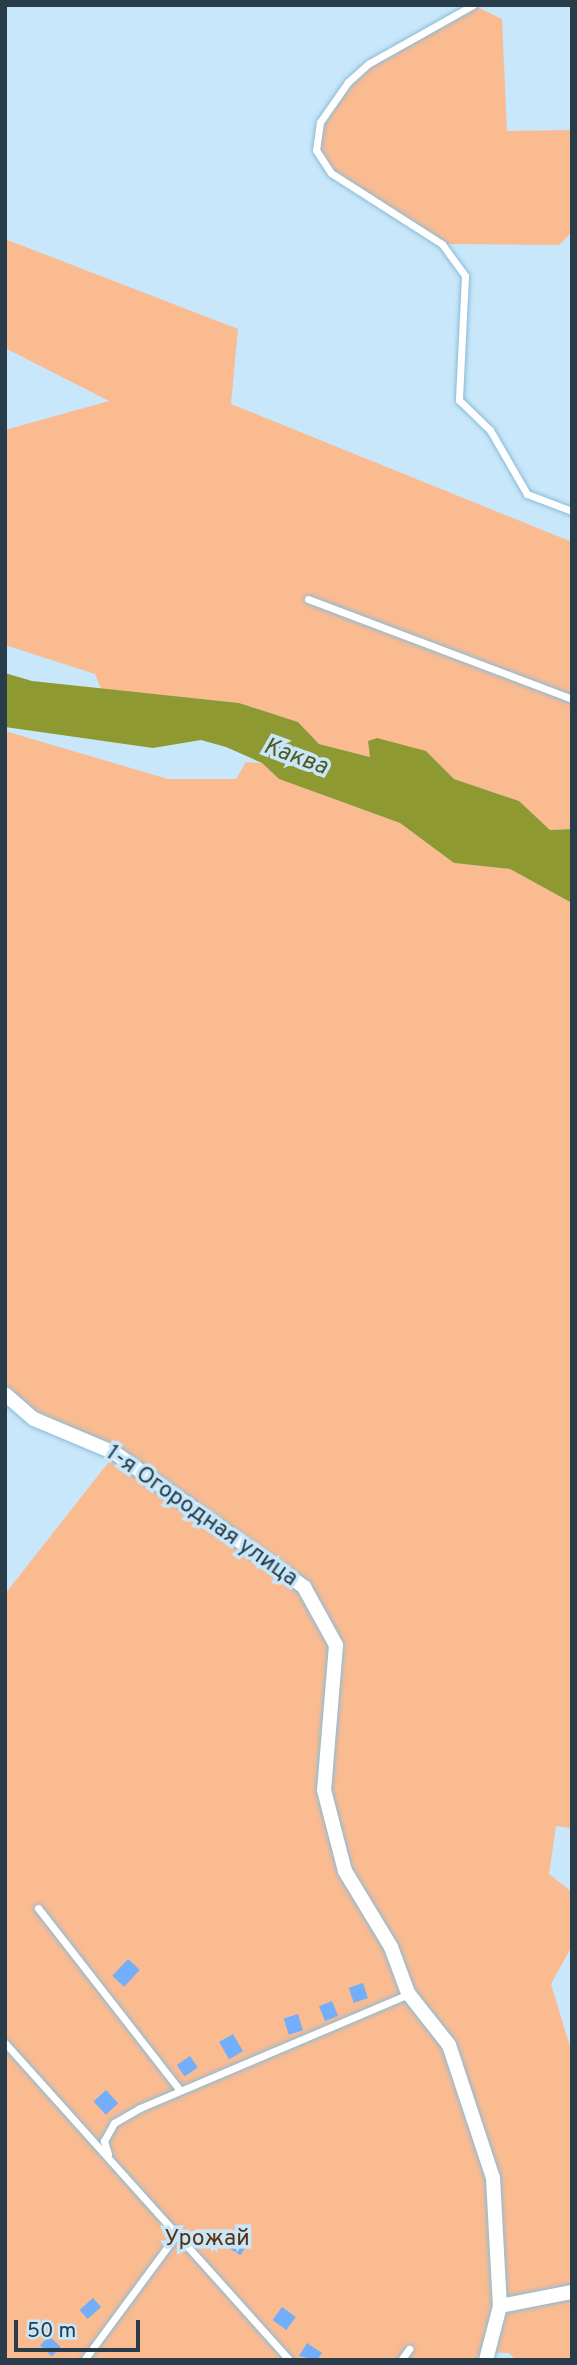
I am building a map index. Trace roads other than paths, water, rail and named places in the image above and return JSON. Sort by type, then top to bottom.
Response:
[{"type":"street","name":"1-я Огородная улица","points":[[5,1394],[33,1419],[115,1453],[304,1587],[336,1645],[324,1790],[345,1871],[391,1947],[408,1993],[449,2045],[493,2178],[500,2306],[486,2360]]},
{"type":"street","points":[[500,2306],[572,2292]]},
{"type":"lane","points":[[473,5],[368,64],[348,82],[320,122],[316,150],[331,173],[442,244],[465,276],[459,400],[490,430],[527,494],[572,511]]},
{"type":"lane","points":[[308,599],[572,699]]},
{"type":"lane","points":[[38,1908],[178,2088]]},
{"type":"lane","points":[[109,2157],[104,2141],[114,2123],[178,2088],[408,1993]]},
{"type":"lane","points":[[5,2043],[178,2231],[289,2360]]},
{"type":"lane","points":[[84,2360],[178,2231]]},
{"type":"lane","points":[[401,2360],[409,2349]]},
{"type":"water","name":"Каква","points":[[5,673],[32,681],[239,703],[298,722],[319,744],[370,757],[368,741],[377,738],[426,751],[454,779],[519,801],[550,830],[572,829],[572,903],[510,869],[454,863],[400,823],[279,779],[262,763],[226,747],[201,740],[153,748],[5,727]]},
{"type":"park label","name":"Урожай","points":[[207,2240]]}]
